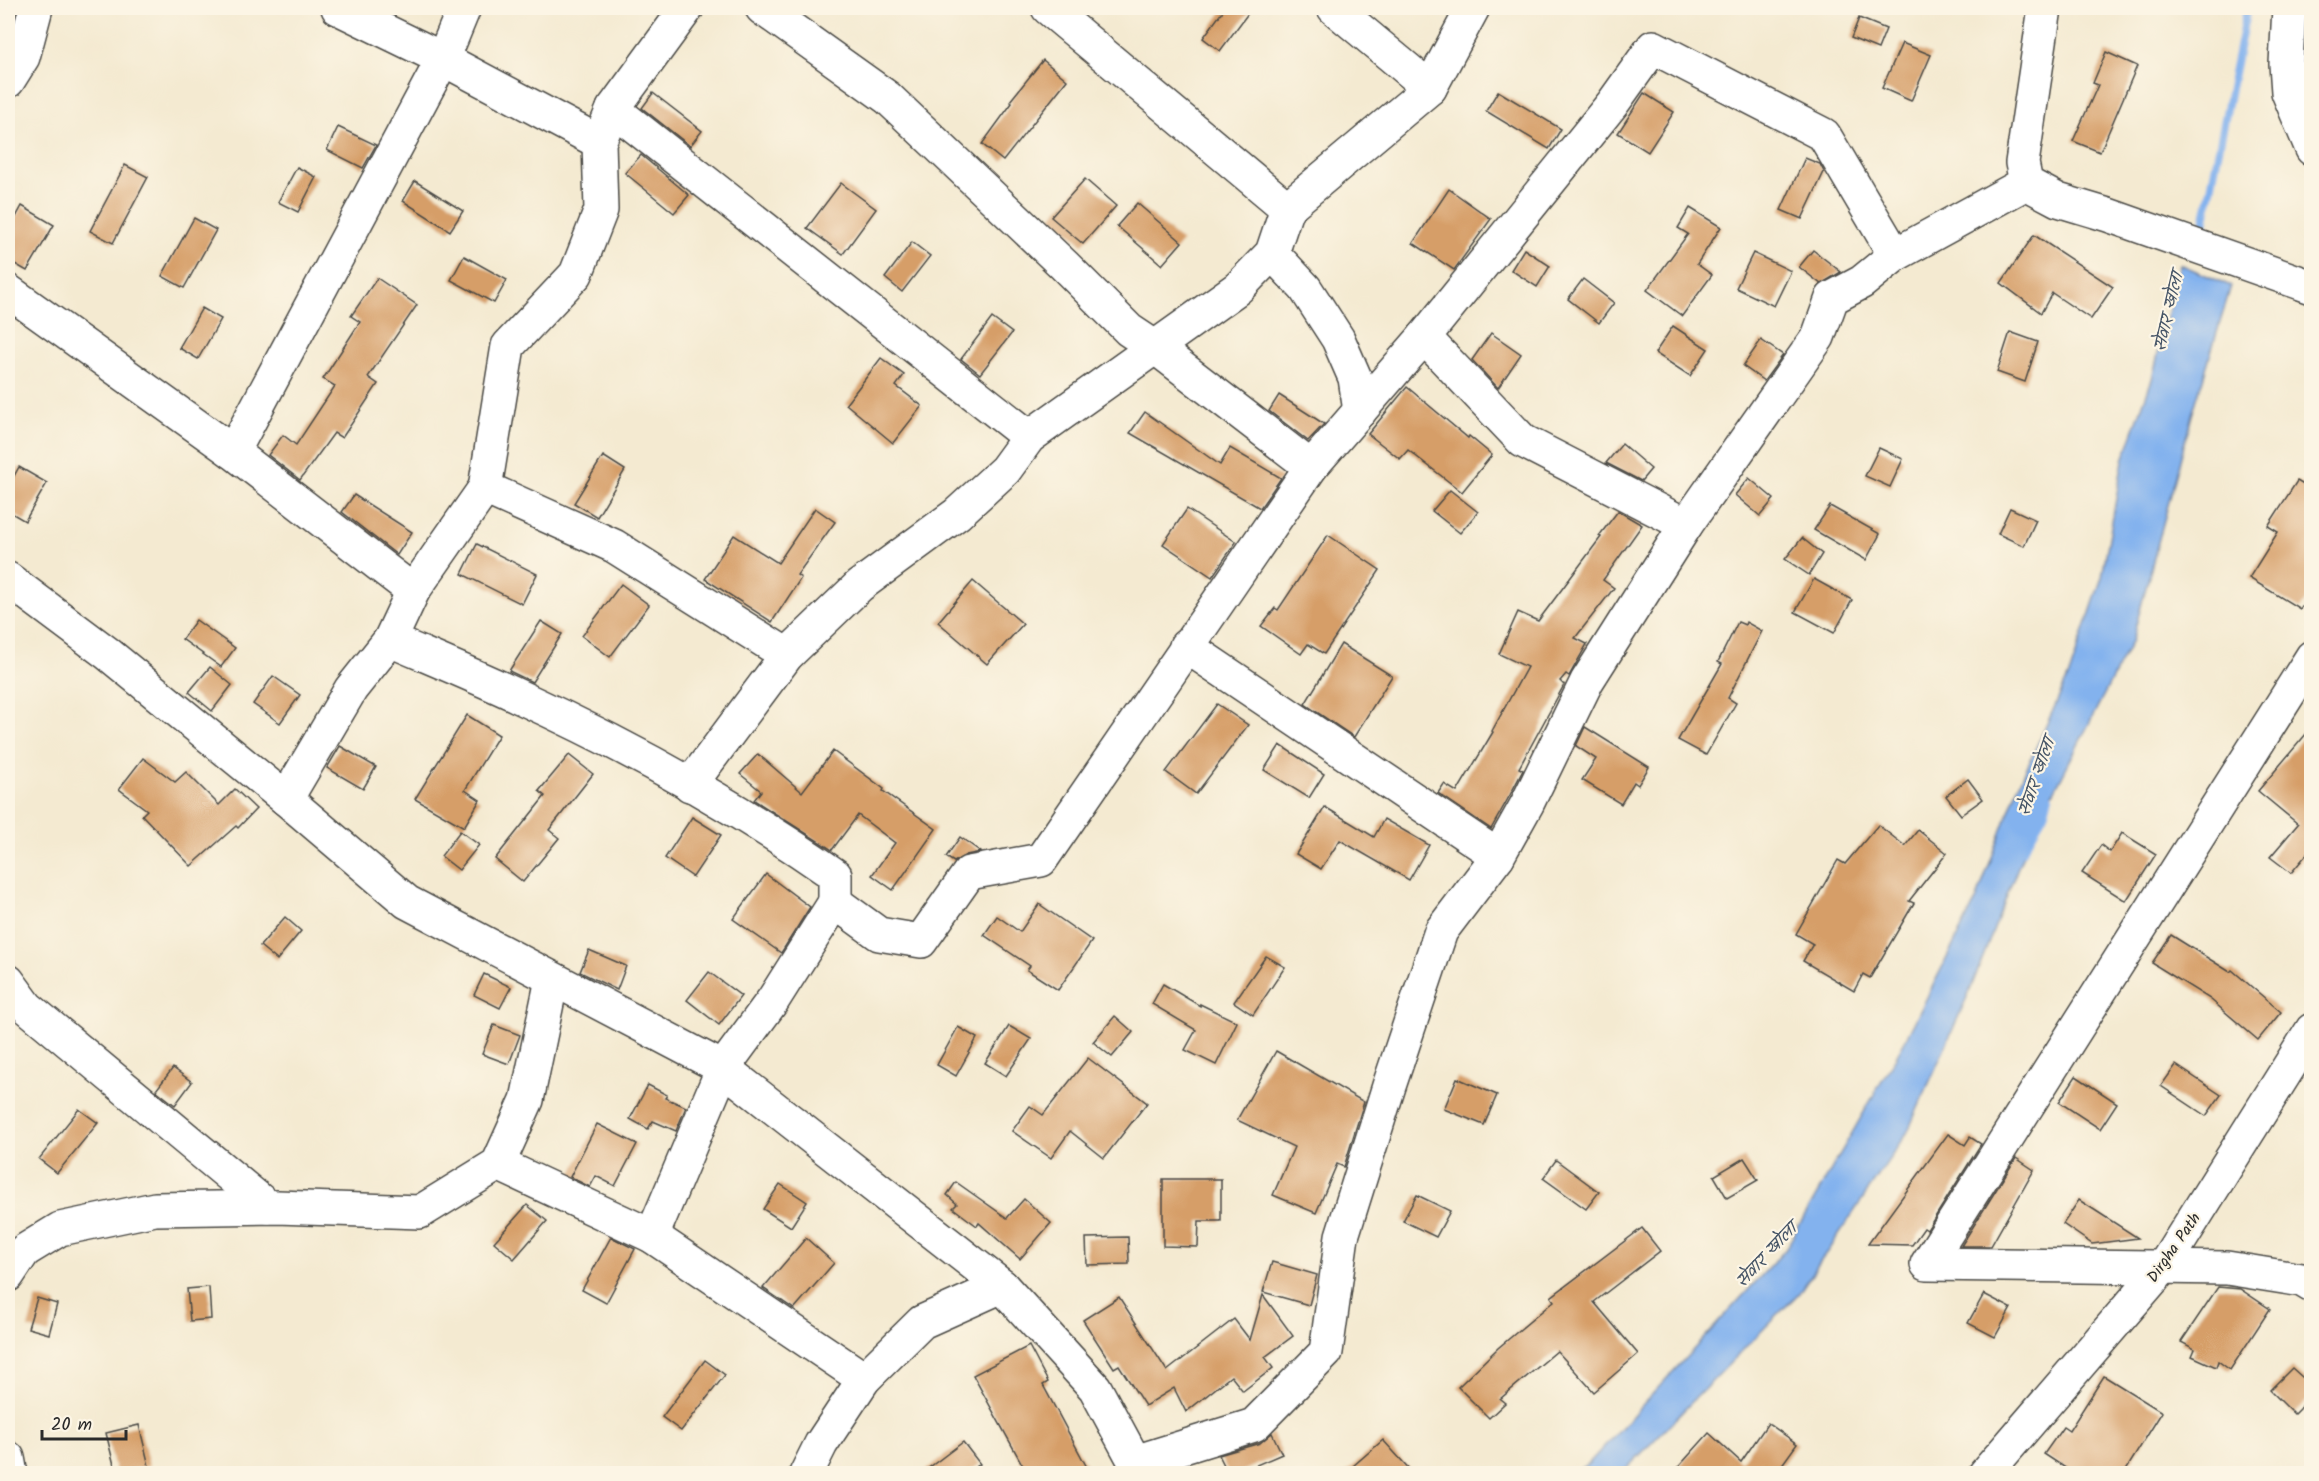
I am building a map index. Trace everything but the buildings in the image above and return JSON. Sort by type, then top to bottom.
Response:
[{"type":"street","points":[[8,81],[23,57],[36,8]]},
{"type":"street","points":[[338,8],[443,59],[599,142]]},
{"type":"street","points":[[233,452],[443,59],[464,8]]},
{"type":"street","points":[[286,799],[351,689],[390,640],[413,591],[485,488],[508,346],[576,274],[601,210],[599,142],[613,109],[687,8]]},
{"type":"street","points":[[762,8],[888,98],[1129,330],[1156,348],[1311,467]]},
{"type":"street","points":[[1048,8],[1287,208]]},
{"type":"street","points":[[1334,8],[1430,88]]},
{"type":"street","points":[[690,785],[788,655],[859,586],[957,514],[1005,470],[1029,437],[1238,288],[1272,253],[1287,208],[1430,88],[1473,8]]},
{"type":"street","points":[[2026,183],[2022,163],[2045,8]]},
{"type":"street","points":[[2289,8],[2286,64],[2288,92],[2312,149]]},
{"type":"street","points":[[835,902],[879,934],[921,941],[969,873],[1041,860],[1311,467],[1424,337],[1613,103],[1653,47],[1824,135],[1895,255]]},
{"type":"street","points":[[613,109],[1029,437]]},
{"type":"street","points":[[2026,183],[2058,200],[2108,215],[2312,287]]},
{"type":"street","points":[[8,579],[107,653],[286,799],[407,902],[723,1068],[1002,1286],[1095,1388],[1136,1468],[1254,1425],[1326,1352],[1342,1236],[1441,931],[1498,856],[1527,804],[1587,681],[1686,525],[1818,337],[1832,298],[1862,282],[1895,255],[2026,183]]},
{"type":"street","points":[[1272,253],[1305,288],[1338,339],[1355,378],[1360,411]]},
{"type":"street","points":[[8,291],[233,452],[413,591]]},
{"type":"street","points":[[1424,337],[1523,441],[1686,525]]},
{"type":"street","points":[[485,488],[614,546],[788,655]]},
{"type":"street","points":[[390,640],[520,697],[652,763],[791,844],[835,875],[835,902],[772,1000],[723,1068],[652,1236]]},
{"type":"street","points":[[1186,646],[1498,856]]},
{"type":"street","points":[[2312,657],[1927,1264],[2227,1268],[2302,1280],[2312,1286]]},
{"type":"street","points":[[8,1275],[24,1251],[60,1229],[155,1209],[268,1208],[420,1212],[498,1164],[527,1100],[552,979]]},
{"type":"street","points":[[8,981],[27,1007],[268,1208]]},
{"type":"street","name":"Dirgha Path","points":[[1995,1470],[2164,1266],[2312,1030]]},
{"type":"street","points":[[498,1164],[652,1236],[864,1379]]},
{"type":"street","points":[[806,1473],[820,1443],[864,1379],[922,1322],[1002,1286]]},
{"type":"street","points":[[8,1458],[11,1473]]},
{"type":"water","points":[[2180,264],[2231,286],[2192,415],[2132,640],[2027,844],[1971,988],[1907,1133],[1800,1292],[1622,1473],[1572,1473],[1588,1464],[1785,1250],[1907,1037],[1977,898],[2017,789],[2070,673],[2102,577],[2123,460],[2152,379]]},
{"type":"waterway","name":"सेवार खोला","points":[[2201,239],[2247,8]]},
{"type":"waterway","name":"सेवार खोला","points":[[2022,851],[2044,814],[2049,796]]}]
